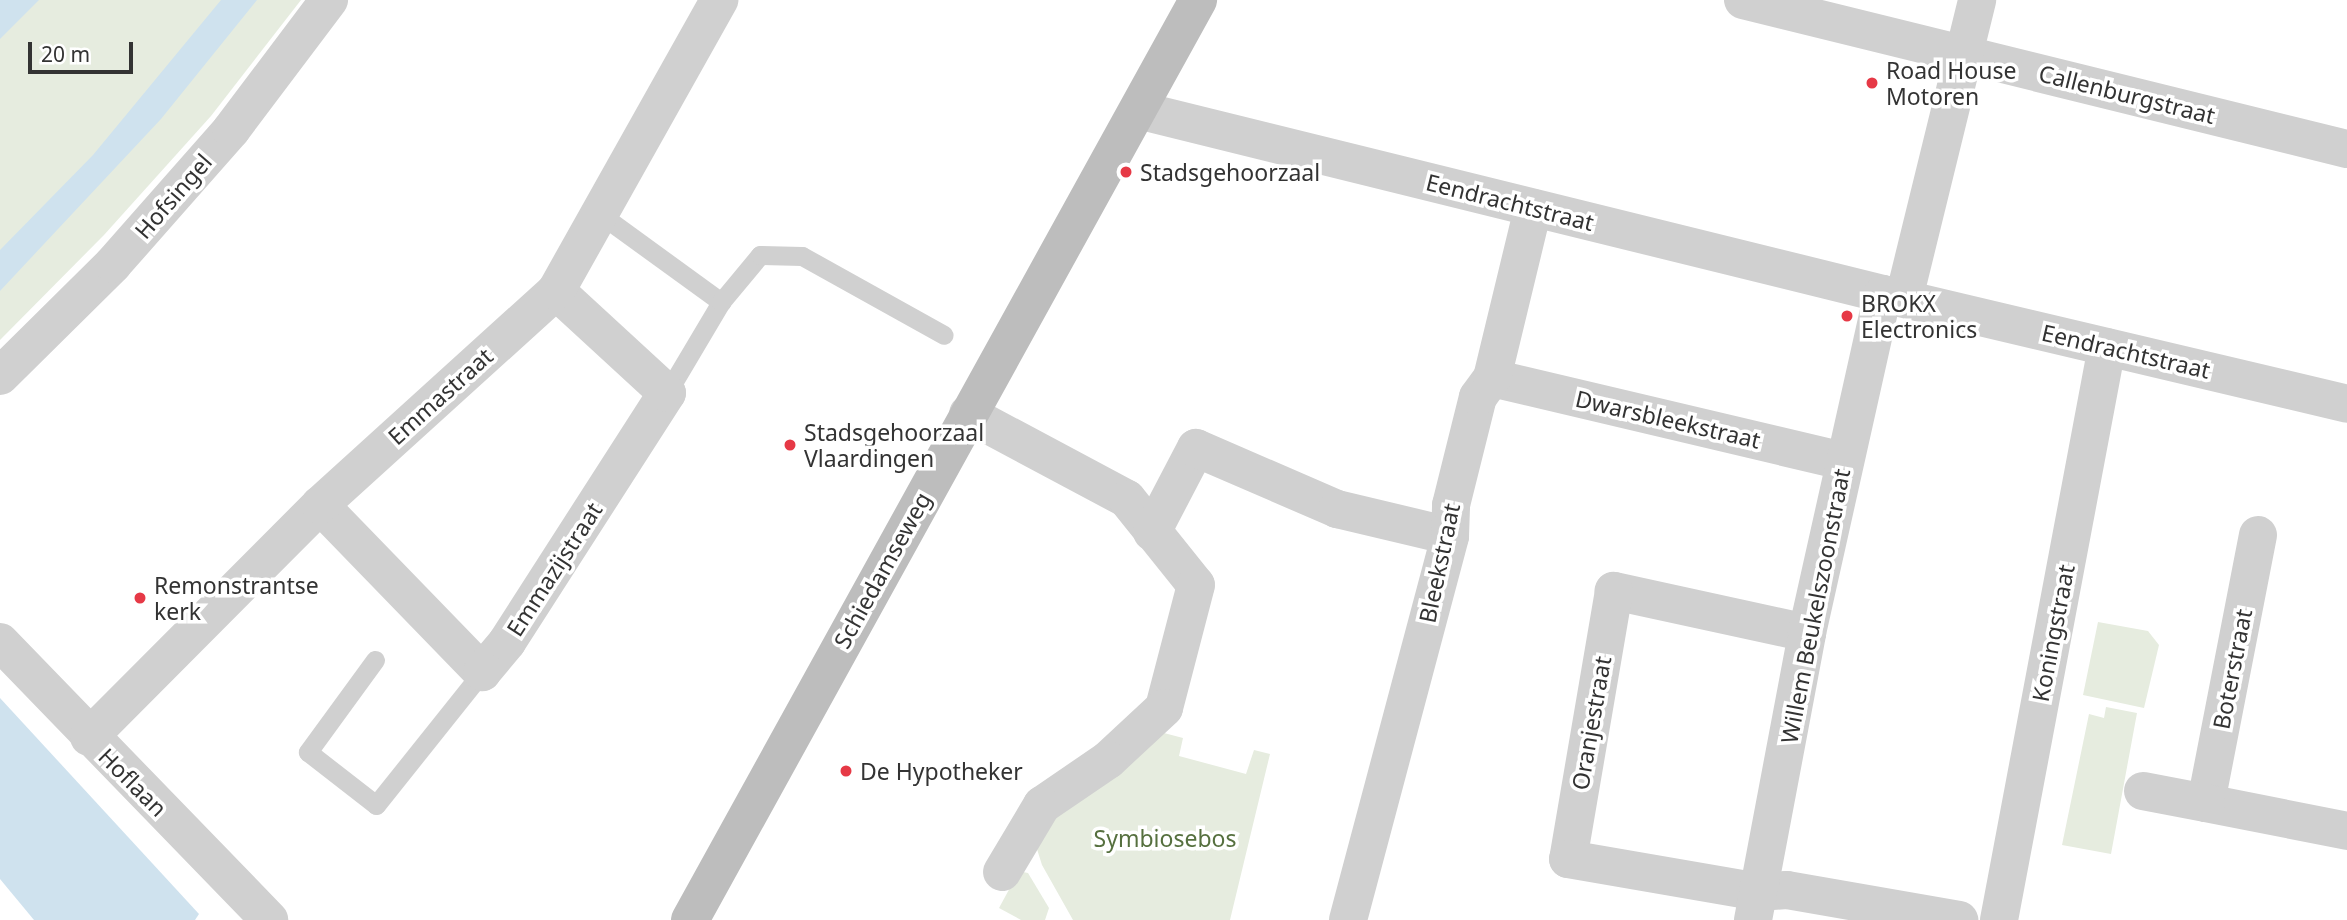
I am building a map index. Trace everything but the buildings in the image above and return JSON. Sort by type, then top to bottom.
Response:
[{"type":"street","name":"Hofsingel","points":[[0,376],[113,264],[231,130],[329,0]]},
{"type":"street","name":"Emmastraat","points":[[89,737],[320,505],[556,291],[719,0]]},
{"type":"street","name":"Schiedamseweg","points":[[690,920],[1198,0]]},
{"type":"street","name":"Callenburgstraat","points":[[1743,0],[2347,149]]},
{"type":"street","name":"Willem Beukelszoonstraat","points":[[1756,906],[1807,633],[1844,461],[1978,0]]},
{"type":"street","name":"Eendrachtstraat","points":[[1138,110],[2347,404]]},
{"type":"street","name":"Bleekstraat","points":[[1348,920],[1450,537],[1451,505],[1478,397],[1492,378],[1533,208]]},
{"type":"street","points":[[556,291],[667,393]]},
{"type":"street","name":"Koningstraat","points":[[1999,920],[2107,347]]},
{"type":"street","name":"Dwarsbleekstraat","points":[[1492,378],[1844,461]]},
{"type":"street","name":"Emmazijstraat","points":[[482,672],[507,642],[667,393]]},
{"type":"street","points":[[968,414],[1127,499],[1196,585],[1164,708],[1108,760],[1042,805],[1002,872]]},
{"type":"street","points":[[1152,532],[1196,448],[1336,509],[1450,537]]},
{"type":"street","points":[[320,505],[482,672]]},
{"type":"street","name":"Boterstraat","points":[[2206,803],[2258,535]]},
{"type":"street","name":"Oranjestraat","points":[[1756,906],[1568,859],[1614,591],[1807,633]]},
{"type":"street","name":"Hoflaan","points":[[0,642],[89,737],[269,920]]},
{"type":"street","points":[[2143,792],[2347,831]]},
{"type":"street","points":[[1756,906],[1787,890],[1959,920]]},
{"type":"lane","points":[[600,214],[721,302]]},
{"type":"lane","points":[[667,393],[721,302],[760,255],[802,256],[944,335]]},
{"type":"lane","points":[[375,660],[308,752],[376,805],[482,672]]},
{"type":"green space","points":[[0,0],[301,0],[211,116],[104,235],[0,340]]},
{"type":"green space","points":[[2098,622],[2148,631],[2159,645],[2144,708],[2083,695]]},
{"type":"green space","points":[[2106,707],[2137,713],[2111,854],[2062,845],[2089,714],[2104,718]]},
{"type":"green space","name":"Symbiosebos","points":[[1164,733],[1183,738],[1179,756],[1246,774],[1254,750],[1270,754],[1230,920],[1073,920],[1042,865],[1036,846],[1043,828]]},
{"type":"green space","points":[[1018,873],[1028,873],[1049,908],[1045,920],[1021,920],[999,908]]},
{"type":"water","points":[[0,0],[39,0],[0,39]]},
{"type":"water","points":[[221,0],[257,0],[161,119],[0,291],[0,250],[93,155]]},
{"type":"water","points":[[0,698],[199,914],[195,920],[34,920],[0,879]]},
{"type":"place","name":"Road House Motoren","points":[[1872,83]]},
{"type":"place","name":"Stadsgehoorzaal","points":[[1126,172]]},
{"type":"place","name":"BROKX Electronics","points":[[1847,316]]},
{"type":"place","name":"Stadsgehoorzaal Vlaardingen","points":[[790,445]]},
{"type":"place","name":"Remonstrantse kerk","points":[[140,598]]},
{"type":"place","name":"De Hypotheker","points":[[846,771]]}]
